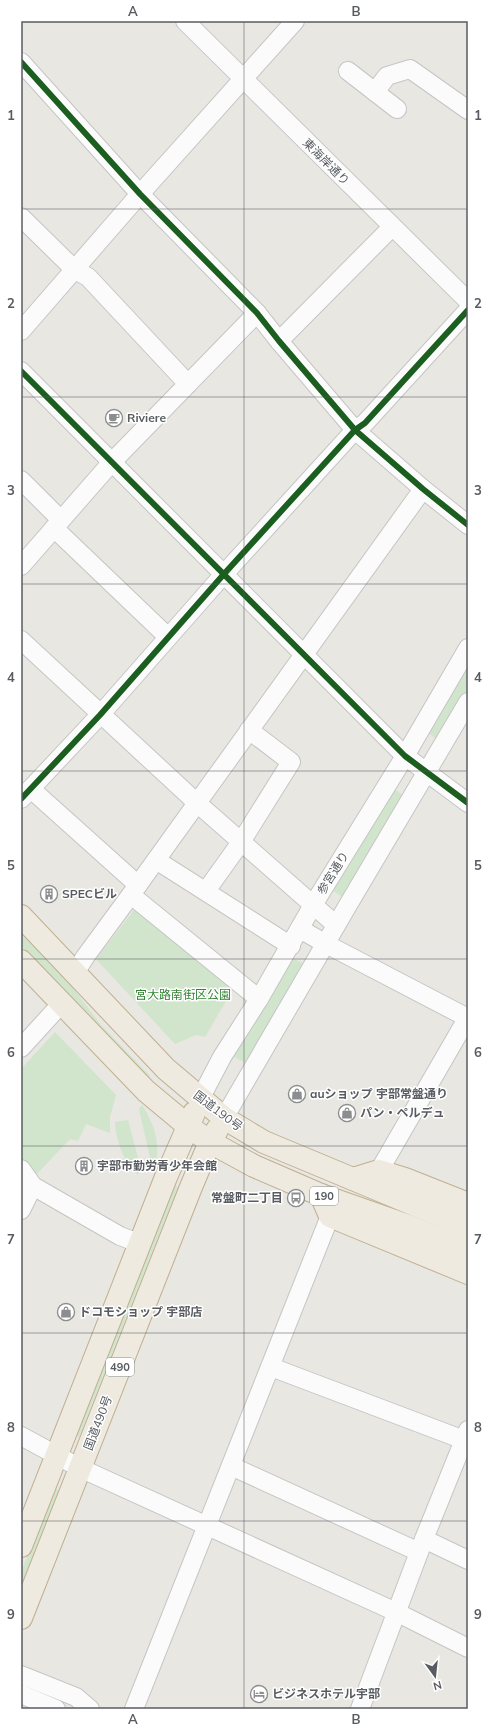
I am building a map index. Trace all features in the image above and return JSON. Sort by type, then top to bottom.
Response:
[{"type":"highway","name":"国道190号","points":[[21,916],[166,1069],[224,1118],[264,1142],[468,1227]]},
{"type":"highway","name":"190","points":[[21,961],[146,1091],[210,1142],[254,1166],[321,1195],[406,1224],[468,1250]]},
{"type":"highway","name":"490","points":[[21,1546],[141,1244],[166,1177],[200,1099]]},
{"type":"highway","name":"国道490号","points":[[21,1618],[191,1187],[210,1142],[224,1118]]},
{"type":"highway","points":[[353,1179],[379,1170],[468,1204]]},
{"type":"highway","points":[[379,1170],[385,1192]]},
{"type":"highway","points":[[321,1195],[330,1216],[468,1273]]},
{"type":"highway","points":[[330,1216],[354,1207]]},
{"type":"street","name":"東海岸通り","points":[[185,21],[468,301]]},
{"type":"street","points":[[21,331],[140,194],[295,21]]},
{"type":"street","points":[[21,62],[140,194],[257,312],[279,341],[355,430],[468,525]]},
{"type":"street","points":[[374,92],[387,76],[410,69],[468,110]]},
{"type":"street","points":[[348,71],[397,109]]},
{"type":"street","points":[[21,217],[75,270],[88,277],[188,384]]},
{"type":"street","points":[[279,341],[392,227]]},
{"type":"street","points":[[259,999],[26,794],[100,715],[224,574],[355,430],[366,423],[468,310]]},
{"type":"street","points":[[21,566],[111,463],[257,312]]},
{"type":"street","points":[[21,371],[111,463],[304,653],[405,756],[468,803]]},
{"type":"street","points":[[21,480],[58,524],[168,638]]},
{"type":"street","points":[[75,973],[85,957],[423,488]]},
{"type":"street","points":[[21,640],[100,715],[197,803],[336,925]]},
{"type":"street","name":"参宮通り","points":[[200,1099],[222,1057],[291,946],[313,905],[405,756],[468,648]]},
{"type":"street","points":[[224,1118],[468,702]]},
{"type":"street","points":[[206,891],[241,842],[291,762],[249,730]]},
{"type":"street","points":[[156,860],[291,946]]},
{"type":"street","points":[[300,929],[326,944],[468,1017],[379,1170]]},
{"type":"street","points":[[21,1048],[62,1004]]},
{"type":"street","points":[[21,1169],[33,1186],[120,1236],[141,1244]]},
{"type":"street","points":[[21,1210],[33,1186]]},
{"type":"street","points":[[134,1709],[330,1216]]},
{"type":"street","points":[[271,1367],[466,1435],[421,1546],[360,1709]]},
{"type":"street","points":[[21,1436],[80,1468],[396,1612],[468,1648]]},
{"type":"street","points":[[231,1466],[421,1546],[468,1560]]},
{"type":"street","points":[[21,1675],[76,1697],[90,1709]]},
{"type":"street","points":[[21,1694],[56,1709]]},
{"type":"green space","points":[[468,665],[468,689],[437,739],[427,732]]},
{"type":"green space","points":[[393,788],[404,796],[344,898],[332,890]]},
{"type":"green space","name":"宮大路南街区公園","points":[[143,909],[233,989],[205,1037],[196,1035],[175,1044],[96,959],[134,910]]},
{"type":"green space","points":[[21,931],[66,979],[101,1025],[150,1076],[147,1079],[21,945]]},
{"type":"green space","points":[[292,958],[304,964],[245,1063],[233,1056]]},
{"type":"green space","points":[[55,1032],[116,1095],[110,1117],[110,1133],[86,1124],[78,1141],[70,1139],[34,1177],[21,1157],[21,1069]]},
{"type":"green space","points":[[142,1105],[150,1119],[155,1133],[157,1148],[156,1164],[151,1162],[139,1109]]},
{"type":"green space","points":[[128,1120],[141,1169],[138,1175],[124,1157],[117,1137],[115,1122]]},
{"type":"green space","points":[[173,1185],[178,1187],[79,1437],[73,1435]]},
{"type":"green space","points":[[54,1489],[57,1489],[59,1492],[21,1587],[21,1572]]},
{"type":"cycle path","points":[[21,62],[140,194],[257,313],[355,430],[423,489],[468,525]]},
{"type":"cycle path","points":[[21,799],[100,715],[224,574],[355,430],[365,423],[468,310]]},
{"type":"cycle path","points":[[21,371],[405,756],[468,803]]},
{"type":"place","name":"Riviere","points":[[114,418]]},
{"type":"place","name":"SPECビル","points":[[49,894]]},
{"type":"place","name":"auショップ 宇部常盤通り","points":[[297,1094]]},
{"type":"place","name":"パン・ペルデュ","points":[[347,1113]]},
{"type":"place","name":"宇部市勤労青少年会館","points":[[84,1166]]},
{"type":"place","name":"常盤町二丁目","points":[[296,1198]]},
{"type":"place","name":"ドコモショップ 宇部店","points":[[66,1312]]},
{"type":"place","name":"ビジネスホテル宇部","points":[[259,1694]]}]
